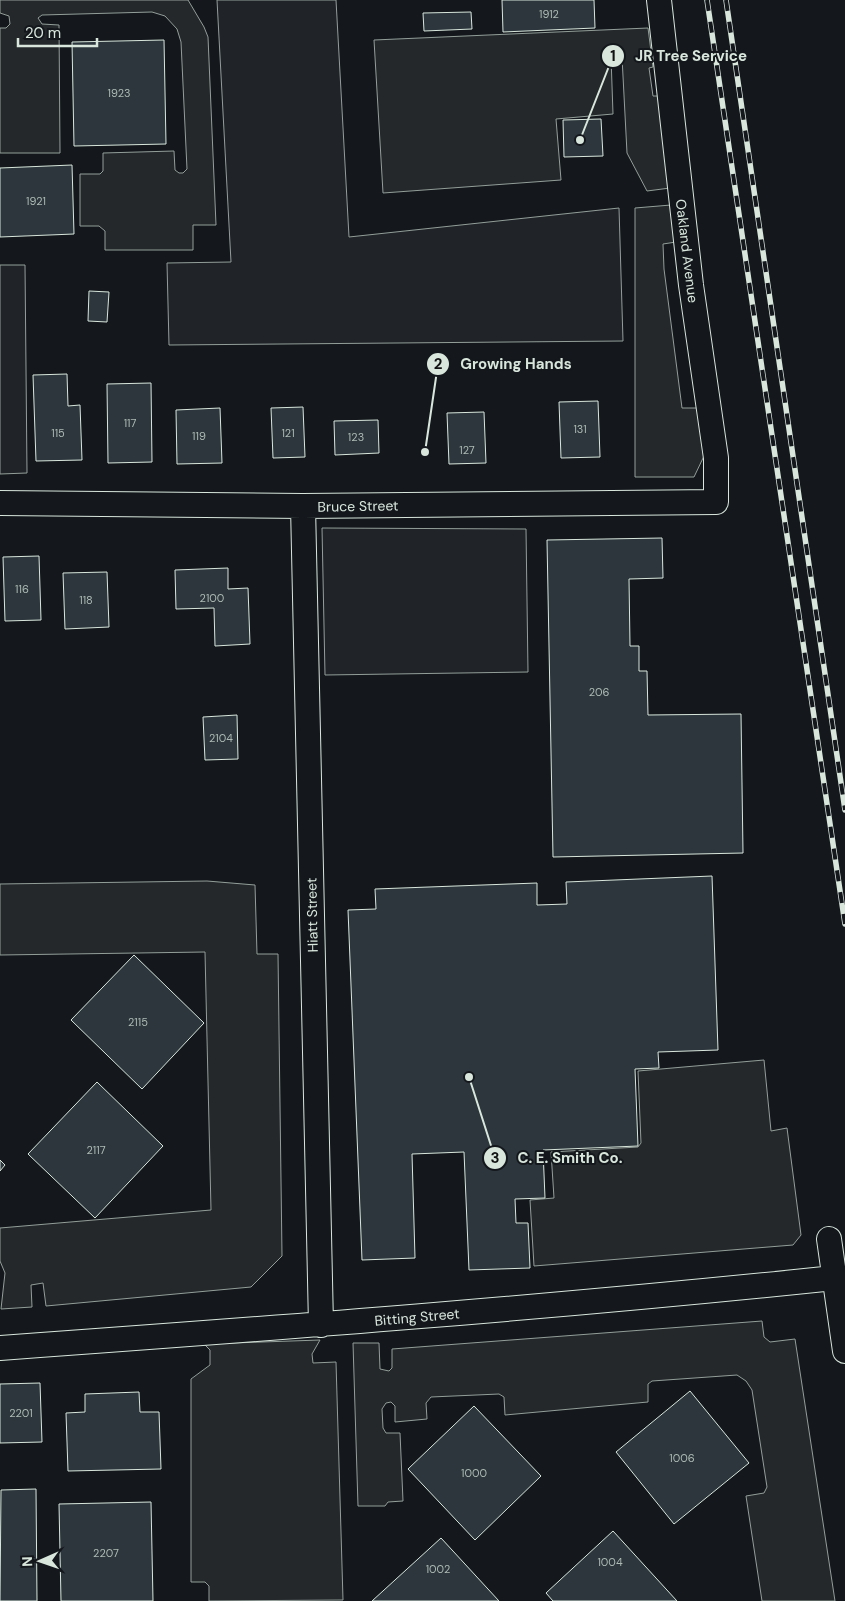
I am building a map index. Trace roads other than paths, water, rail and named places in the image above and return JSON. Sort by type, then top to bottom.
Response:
[{"type":"street","name":"Oakland Avenue","points":[[658,0],[690,285],[716,458],[716,502]]},
{"type":"street","name":"Bruce Street","points":[[0,503],[303,506],[716,502]]},
{"type":"street","name":"Hiatt Street","points":[[303,506],[321,1325]]},
{"type":"street","points":[[829,1239],[845,1351]]},
{"type":"street","name":"Bitting Street","points":[[0,1348],[321,1325],[644,1298],[834,1278]]},
{"type":"railway","points":[[707,0],[845,924]]},
{"type":"railway","points":[[726,0],[845,810]]},
{"type":"place","name":"JR Tree Service","points":[[580,140]]},
{"type":"place","name":"Growing Hands","points":[[425,452]]},
{"type":"place","name":"C. E. Smith Co.","points":[[469,1077]]}]
